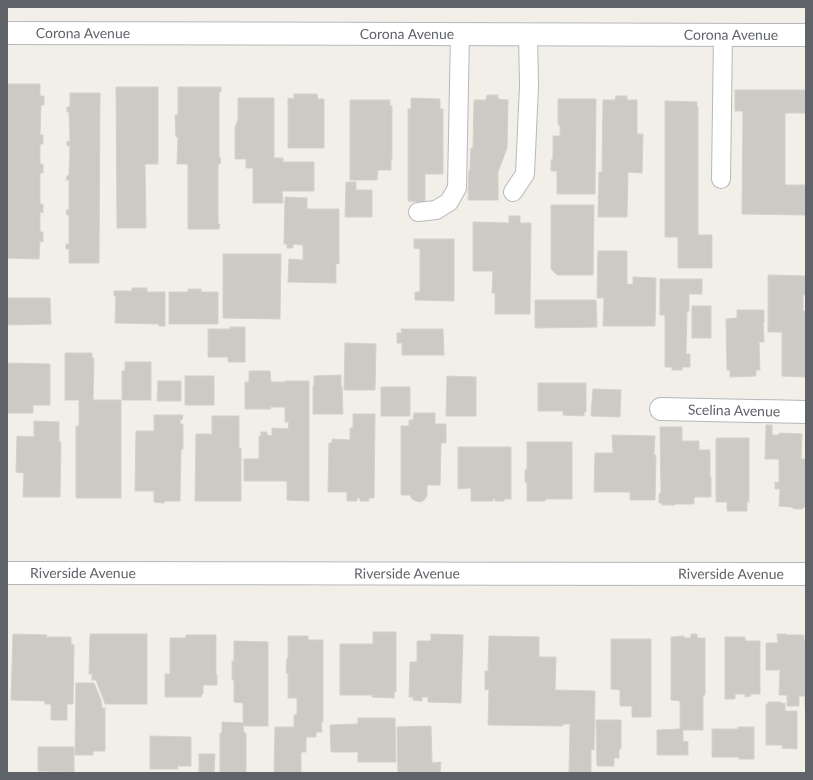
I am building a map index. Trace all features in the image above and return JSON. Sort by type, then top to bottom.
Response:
[{"type":"street","name":"Corona Avenue","points":[[7,33],[806,35]]},
{"type":"street","name":"Scelina Avenue","points":[[661,409],[806,412]]},
{"type":"street","name":"Riverside Avenue","points":[[7,573],[806,574]]},
{"type":"lane","points":[[418,212],[436,210],[449,202],[458,188],[460,34]]},
{"type":"lane","points":[[513,192],[525,174],[529,86],[528,34]]},
{"type":"lane","points":[[721,179],[723,35]]},
{"type":"building","points":[[7,84],[40,84],[40,96],[44,96],[44,105],[41,105],[40,135],[43,135],[43,144],[40,144],[40,164],[43,164],[43,173],[40,173],[40,204],[43,204],[43,213],[40,212],[40,232],[43,232],[43,242],[40,241],[39,259],[7,258]]},
{"type":"building","points":[[116,87],[158,87],[158,164],[145,164],[146,228],[117,228]]},
{"type":"building","points":[[178,87],[221,87],[221,92],[219,92],[219,158],[221,158],[220,164],[218,164],[219,229],[188,229],[188,164],[177,164],[178,137],[176,137],[175,115],[178,115]]},
{"type":"building","points":[[735,90],[806,90],[806,113],[785,113],[785,185],[806,185],[806,215],[742,214],[743,111],[735,111]]},
{"type":"building","points":[[70,93],[100,93],[99,263],[69,263],[69,249],[66,249],[66,244],[69,244],[69,215],[67,215],[66,210],[69,210],[69,180],[66,180],[67,176],[69,175],[70,146],[67,146],[67,141],[70,142],[69,112],[67,112],[67,107],[70,107]]},
{"type":"building","points":[[294,94],[317,94],[318,99],[324,99],[324,148],[288,148],[288,98],[294,99]]},
{"type":"building","points":[[487,95],[498,95],[498,99],[508,100],[507,148],[498,172],[498,200],[468,200],[471,148],[473,148],[474,100],[486,100]]},
{"type":"building","points":[[616,96],[627,96],[627,100],[637,100],[637,134],[643,134],[642,173],[628,172],[627,217],[598,217],[599,172],[602,172],[603,100],[615,100]]},
{"type":"building","points":[[238,98],[274,98],[274,158],[283,158],[283,162],[314,162],[314,191],[282,191],[283,203],[253,203],[253,168],[246,168],[246,159],[235,159],[235,127],[238,120]]},
{"type":"building","points":[[411,98],[440,99],[440,109],[443,109],[443,174],[425,174],[425,202],[408,201],[408,109],[411,109]]},
{"type":"building","points":[[558,99],[596,99],[595,194],[557,194],[557,171],[551,171],[551,160],[553,159],[553,136],[560,136],[560,125],[558,125]]},
{"type":"building","points":[[350,100],[390,100],[390,106],[392,106],[391,170],[378,170],[377,180],[350,180]]},
{"type":"building","points":[[665,101],[697,102],[698,235],[712,235],[712,268],[678,268],[678,237],[665,237]]},
{"type":"building","points":[[346,182],[356,182],[356,190],[372,190],[372,217],[345,217]]},
{"type":"building","points":[[285,197],[307,198],[307,209],[339,209],[339,264],[336,263],[336,283],[288,282],[289,259],[303,260],[303,245],[293,244],[293,248],[287,248],[287,244],[284,244]]},
{"type":"building","points":[[551,205],[594,205],[593,275],[557,275],[551,269]]},
{"type":"building","points":[[509,216],[520,216],[520,223],[531,223],[530,314],[495,314],[495,293],[492,293],[493,271],[473,271],[473,222],[509,223]]},
{"type":"building","points":[[414,239],[454,239],[454,301],[415,300],[415,292],[420,292],[420,249],[414,248]]},
{"type":"building","points":[[598,251],[627,251],[627,284],[633,285],[633,277],[656,278],[655,326],[603,326],[604,298],[597,298]]},
{"type":"building","points":[[223,254],[281,254],[280,319],[223,318]]},
{"type":"building","points":[[768,275],[806,276],[806,295],[803,295],[803,311],[806,311],[806,377],[782,376],[782,332],[768,332]]},
{"type":"building","points":[[660,279],[702,279],[702,294],[689,294],[686,354],[690,354],[690,367],[682,367],[682,370],[672,370],[672,367],[665,367],[665,315],[660,315]]},
{"type":"building","points":[[132,288],[147,288],[147,292],[165,292],[165,326],[159,326],[159,324],[115,323],[116,296],[114,296],[114,291],[132,291]]},
{"type":"building","points":[[188,289],[201,289],[201,292],[218,292],[218,324],[169,324],[169,292],[188,292]]},
{"type":"building","points":[[7,298],[50,298],[51,324],[7,325]]},
{"type":"building","points":[[535,300],[596,300],[597,327],[535,328]]},
{"type":"building","points":[[692,306],[711,306],[711,338],[692,338]]},
{"type":"building","points":[[737,310],[764,310],[764,342],[759,342],[760,370],[756,370],[756,376],[730,377],[730,370],[727,370],[726,319],[737,318]]},
{"type":"building","points":[[230,327],[245,327],[245,362],[228,362],[228,357],[208,357],[208,329],[231,329]]},
{"type":"building","points":[[401,329],[443,329],[444,355],[402,355],[402,343],[397,343],[397,333],[402,333]]},
{"type":"building","points":[[345,343],[376,344],[375,390],[344,390]]},
{"type":"building","points":[[65,353],[92,353],[92,358],[94,358],[93,400],[121,400],[121,498],[76,498],[76,426],[79,426],[79,400],[65,400]]},
{"type":"building","points":[[125,362],[151,362],[151,400],[122,400],[122,371],[125,371]]},
{"type":"building","points":[[7,363],[50,364],[50,405],[33,405],[33,413],[7,413]]},
{"type":"building","points":[[249,371],[270,371],[271,382],[309,381],[309,501],[287,500],[287,481],[244,481],[244,459],[259,459],[259,436],[261,436],[261,432],[267,432],[267,435],[272,436],[272,428],[288,429],[289,422],[285,422],[285,407],[270,407],[271,409],[245,409],[245,382],[249,382]]},
{"type":"building","points":[[341,375],[343,414],[313,414],[314,376]]},
{"type":"building","points":[[185,376],[214,376],[214,405],[185,405]]},
{"type":"building","points":[[447,376],[476,377],[476,416],[446,416]]},
{"type":"building","points":[[158,381],[181,381],[181,401],[157,401]]},
{"type":"building","points":[[538,383],[586,383],[586,412],[584,412],[584,416],[563,415],[563,411],[538,411]]},
{"type":"building","points":[[381,387],[410,387],[410,416],[381,416]]},
{"type":"building","points":[[593,389],[621,390],[620,417],[591,416]]},
{"type":"building","points":[[414,413],[435,413],[435,424],[446,424],[446,443],[441,443],[440,485],[427,485],[427,496],[421,502],[415,501],[410,495],[401,495],[401,426],[409,426],[409,420],[413,420]]},
{"type":"building","points":[[353,414],[375,414],[374,498],[369,498],[369,501],[360,501],[360,498],[357,498],[357,501],[347,501],[347,492],[328,492],[329,443],[332,443],[332,439],[350,440],[350,428],[353,428]]},
{"type":"building","points":[[154,415],[183,415],[182,420],[180,420],[180,424],[183,424],[183,449],[181,449],[180,501],[165,501],[164,503],[154,502],[154,491],[135,491],[136,431],[154,431]]},
{"type":"building","points":[[212,416],[239,416],[239,448],[241,448],[241,501],[195,501],[196,434],[212,434]]},
{"type":"building","points":[[34,421],[59,422],[59,442],[61,442],[60,497],[23,497],[24,473],[16,472],[17,436],[34,437]]},
{"type":"building","points":[[766,425],[772,425],[772,435],[779,435],[779,433],[802,434],[801,459],[806,459],[806,507],[802,509],[779,506],[780,489],[775,489],[775,482],[779,483],[779,459],[765,459]]},
{"type":"building","points":[[660,427],[682,427],[682,441],[699,441],[699,450],[710,450],[711,497],[694,497],[694,504],[662,505],[662,503],[659,503],[659,494],[661,493]]},
{"type":"building","points":[[612,435],[655,436],[655,500],[630,500],[630,492],[594,492],[595,453],[613,453]]},
{"type":"building","points":[[716,438],[749,438],[749,502],[747,501],[747,511],[727,511],[727,502],[716,502]]},
{"type":"building","points":[[527,442],[572,442],[572,499],[527,501],[527,482],[525,482],[525,470],[527,470]]},
{"type":"building","points":[[458,447],[511,447],[511,499],[504,499],[504,501],[495,501],[496,499],[493,499],[493,501],[471,501],[471,488],[458,489]]},
{"type":"building","points":[[373,632],[396,632],[396,692],[394,692],[394,698],[372,697],[373,695],[340,695],[340,644],[373,644]]},
{"type":"building","points":[[13,634],[47,635],[46,637],[71,637],[71,644],[74,645],[73,704],[67,704],[67,720],[51,720],[51,704],[45,704],[45,701],[11,700]]},
{"type":"building","points":[[90,634],[147,634],[147,704],[105,704],[96,680],[92,680],[92,674],[89,674]]},
{"type":"building","points":[[431,634],[463,635],[461,703],[428,702],[428,697],[422,697],[422,701],[413,700],[413,697],[409,697],[410,662],[417,662],[417,641],[431,641]]},
{"type":"building","points":[[691,634],[697,634],[697,638],[705,638],[705,695],[703,695],[703,730],[683,730],[683,741],[688,742],[688,755],[657,755],[657,730],[680,729],[680,701],[671,700],[671,637],[684,636],[684,638],[691,638]]},
{"type":"building","points":[[777,634],[804,635],[804,640],[806,640],[806,706],[805,696],[799,696],[799,706],[787,706],[787,695],[779,695],[780,670],[766,670],[766,643],[778,643]]},
{"type":"building","points":[[186,635],[216,635],[217,685],[203,685],[203,694],[201,697],[165,697],[165,674],[170,674],[170,638],[186,638]]},
{"type":"building","points":[[288,636],[308,636],[308,640],[323,640],[322,732],[316,732],[316,737],[306,737],[306,752],[301,752],[301,773],[274,773],[275,727],[294,727],[294,715],[297,715],[297,698],[288,698],[288,673],[286,673]]},
{"type":"building","points":[[489,636],[539,637],[539,657],[556,657],[555,690],[595,691],[594,750],[591,749],[591,773],[569,773],[570,724],[563,724],[563,726],[488,725],[489,689],[485,690],[485,671],[488,671]]},
{"type":"building","points":[[725,637],[745,637],[745,641],[760,641],[760,694],[750,694],[751,696],[745,697],[745,694],[735,694],[735,699],[725,699]]},
{"type":"building","points":[[611,639],[651,639],[651,717],[632,717],[632,706],[620,706],[620,690],[611,689]]},
{"type":"building","points":[[234,641],[268,642],[268,726],[243,726],[244,733],[246,733],[246,773],[220,773],[220,733],[222,733],[222,722],[243,723],[243,703],[234,702],[232,661],[234,661]]},
{"type":"building","points":[[76,683],[94,683],[101,700],[102,708],[105,708],[105,751],[93,751],[93,755],[75,755]]},
{"type":"building","points":[[768,702],[781,702],[781,704],[785,703],[785,711],[797,711],[797,749],[782,748],[783,745],[766,745],[766,704],[768,704]]},
{"type":"building","points":[[358,718],[395,718],[396,762],[358,762],[358,752],[331,752],[330,725],[358,724]]},
{"type":"building","points":[[596,720],[621,720],[621,749],[619,748],[619,758],[614,758],[614,766],[597,766]]},
{"type":"building","points":[[431,726],[432,763],[441,762],[440,773],[398,773],[397,727]]},
{"type":"building","points":[[738,727],[754,727],[754,759],[739,759],[739,757],[712,757],[712,729],[738,729]]},
{"type":"building","points":[[150,736],[191,737],[191,766],[177,766],[178,769],[150,769]]},
{"type":"building","points":[[38,747],[74,747],[74,772],[38,771]]},
{"type":"building","points":[[199,754],[215,754],[214,773],[199,773]]}]
